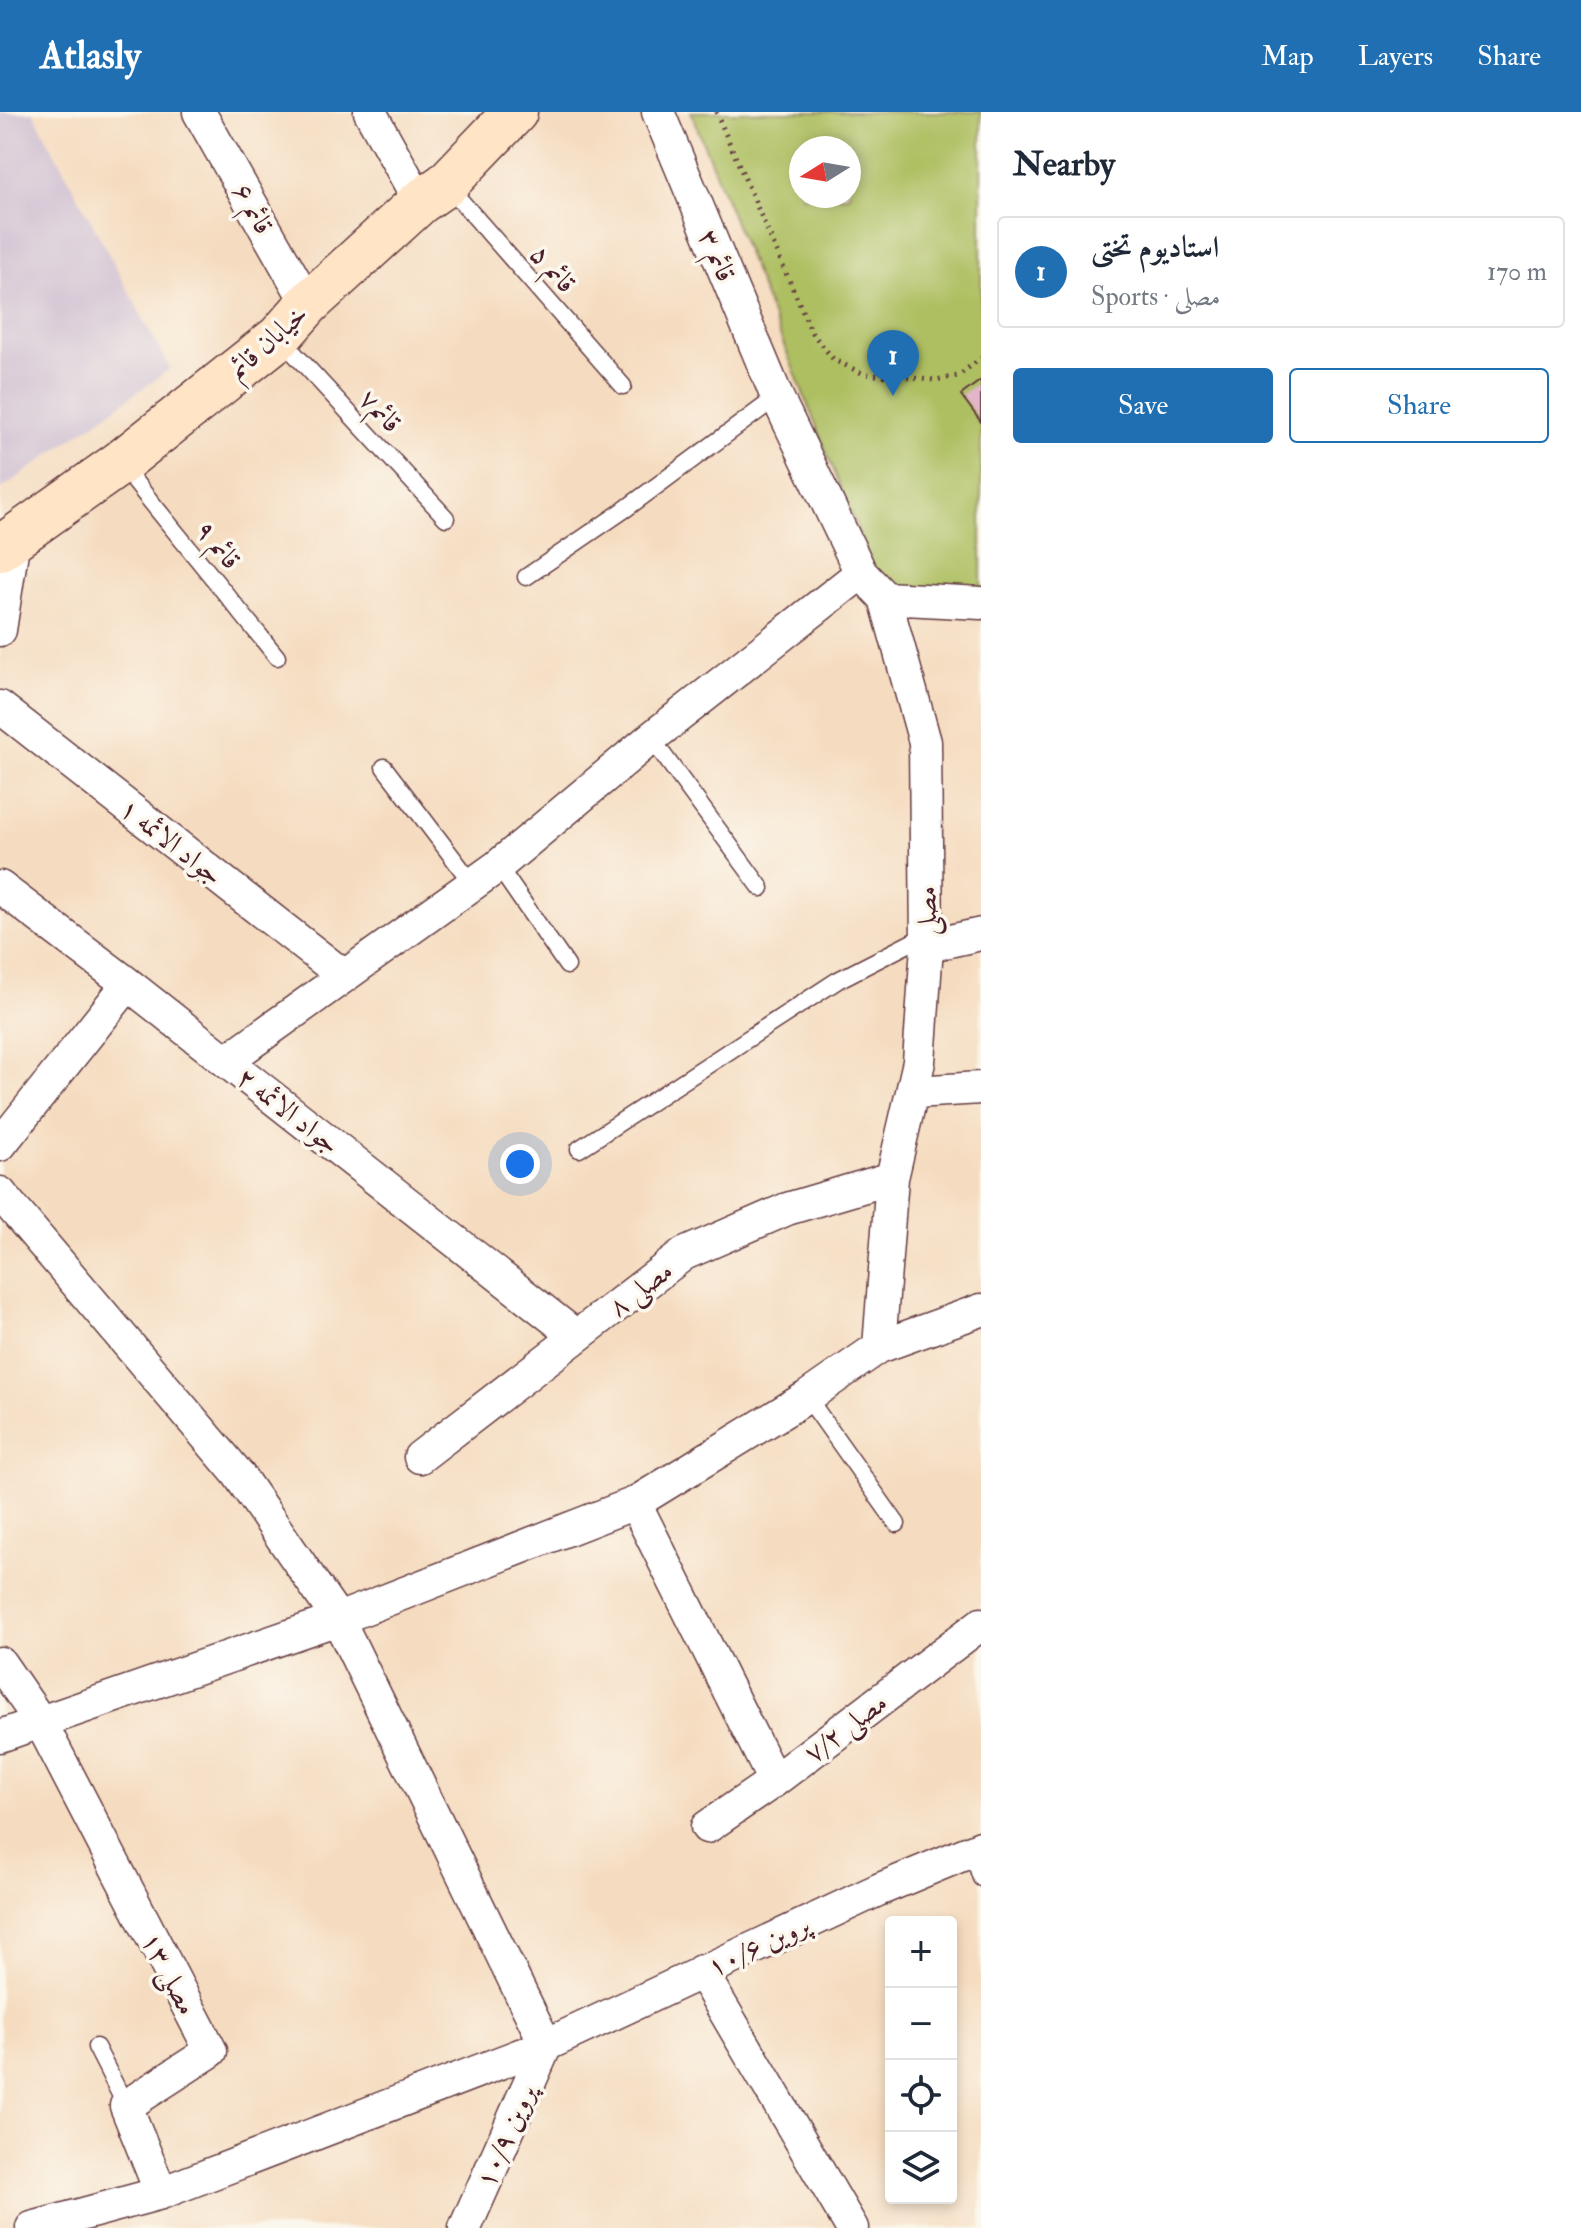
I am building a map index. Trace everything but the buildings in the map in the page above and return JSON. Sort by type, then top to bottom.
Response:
[{"type":"street","name":"قائم ۶","points":[[199,112],[308,304]]},
{"type":"street","points":[[370,112],[433,193]]},
{"type":"street","name":"خیابان قائم","points":[[7,543],[120,463],[279,337],[308,304],[433,193],[515,112]]},
{"type":"street","name":"قائم ۳","points":[[658,112],[777,397]]},
{"type":"street","name":"مصلی","points":[[777,397],[861,573],[885,598],[925,742],[926,941],[919,1062],[892,1178],[879,1347]]},
{"type":"street","points":[[0,630],[7,543]]},
{"type":"street","points":[[226,1061],[485,874],[651,738],[861,573]]},
{"type":"street","points":[[885,598],[981,603]]},
{"type":"street","name":"جواد الائمه ۱","points":[[0,707],[344,976]]},
{"type":"street","name":"جواد الائمه ۲","points":[[0,887],[576,1336]]},
{"type":"street","points":[[926,941],[981,934]]},
{"type":"street","points":[[0,1145],[128,984]]},
{"type":"street","points":[[914,1092],[981,1088]]},
{"type":"street","name":"مصلی ۸","points":[[420,1457],[684,1254],[787,1209],[892,1178]]},
{"type":"street","points":[[0,1193],[238,1474],[338,1619],[546,2045]]},
{"type":"street","points":[[0,1736],[338,1619],[635,1503],[807,1397],[879,1347],[981,1310]]},
{"type":"street","points":[[635,1503],[774,1781]]},
{"type":"street","name":"مصلی ۷/۲","points":[[707,1827],[774,1781],[981,1624]]},
{"type":"street","points":[[0,1663],[40,1721]]},
{"type":"street","name":"مصلی ۱۳","points":[[40,1721],[211,2051],[126,2106]]},
{"type":"street","name":"پروین ۱۰/۶","points":[[32,2228],[161,2193],[546,2045],[878,1890],[978,1859]]},
{"type":"street","points":[[701,1971],[852,2228]]},
{"type":"street","name":"پروین ۱۰/۹","points":[[465,2228],[546,2045]]},
{"type":"street","points":[[126,2106],[161,2193]]},
{"type":"lane","name":"قائم ۵","points":[[433,193],[623,386]]},
{"type":"lane","name":"قائم۷","points":[[279,337],[446,518]]},
{"type":"lane","points":[[526,577],[624,510],[777,397]]},
{"type":"lane","name":"قائم ۹","points":[[120,463],[277,657]]},
{"type":"lane","points":[[651,738],[761,888]]},
{"type":"lane","points":[[384,767],[567,966]]},
{"type":"lane","points":[[579,1149],[838,980],[926,941]]},
{"type":"lane","points":[[807,1397],[897,1524]]},
{"type":"lane","points":[[96,2047],[126,2106]]},
{"type":"path","points":[[716,112],[812,333],[834,360],[864,374],[935,380],[958,376],[981,358]]},
{"type":"shaded area","points":[[0,112],[33,112],[170,369],[0,490]]},
{"type":"green space","points":[[691,112],[981,112],[981,596],[884,596]]},
{"type":"place","name":"استادیوم تختی","points":[[893,396]]}]
